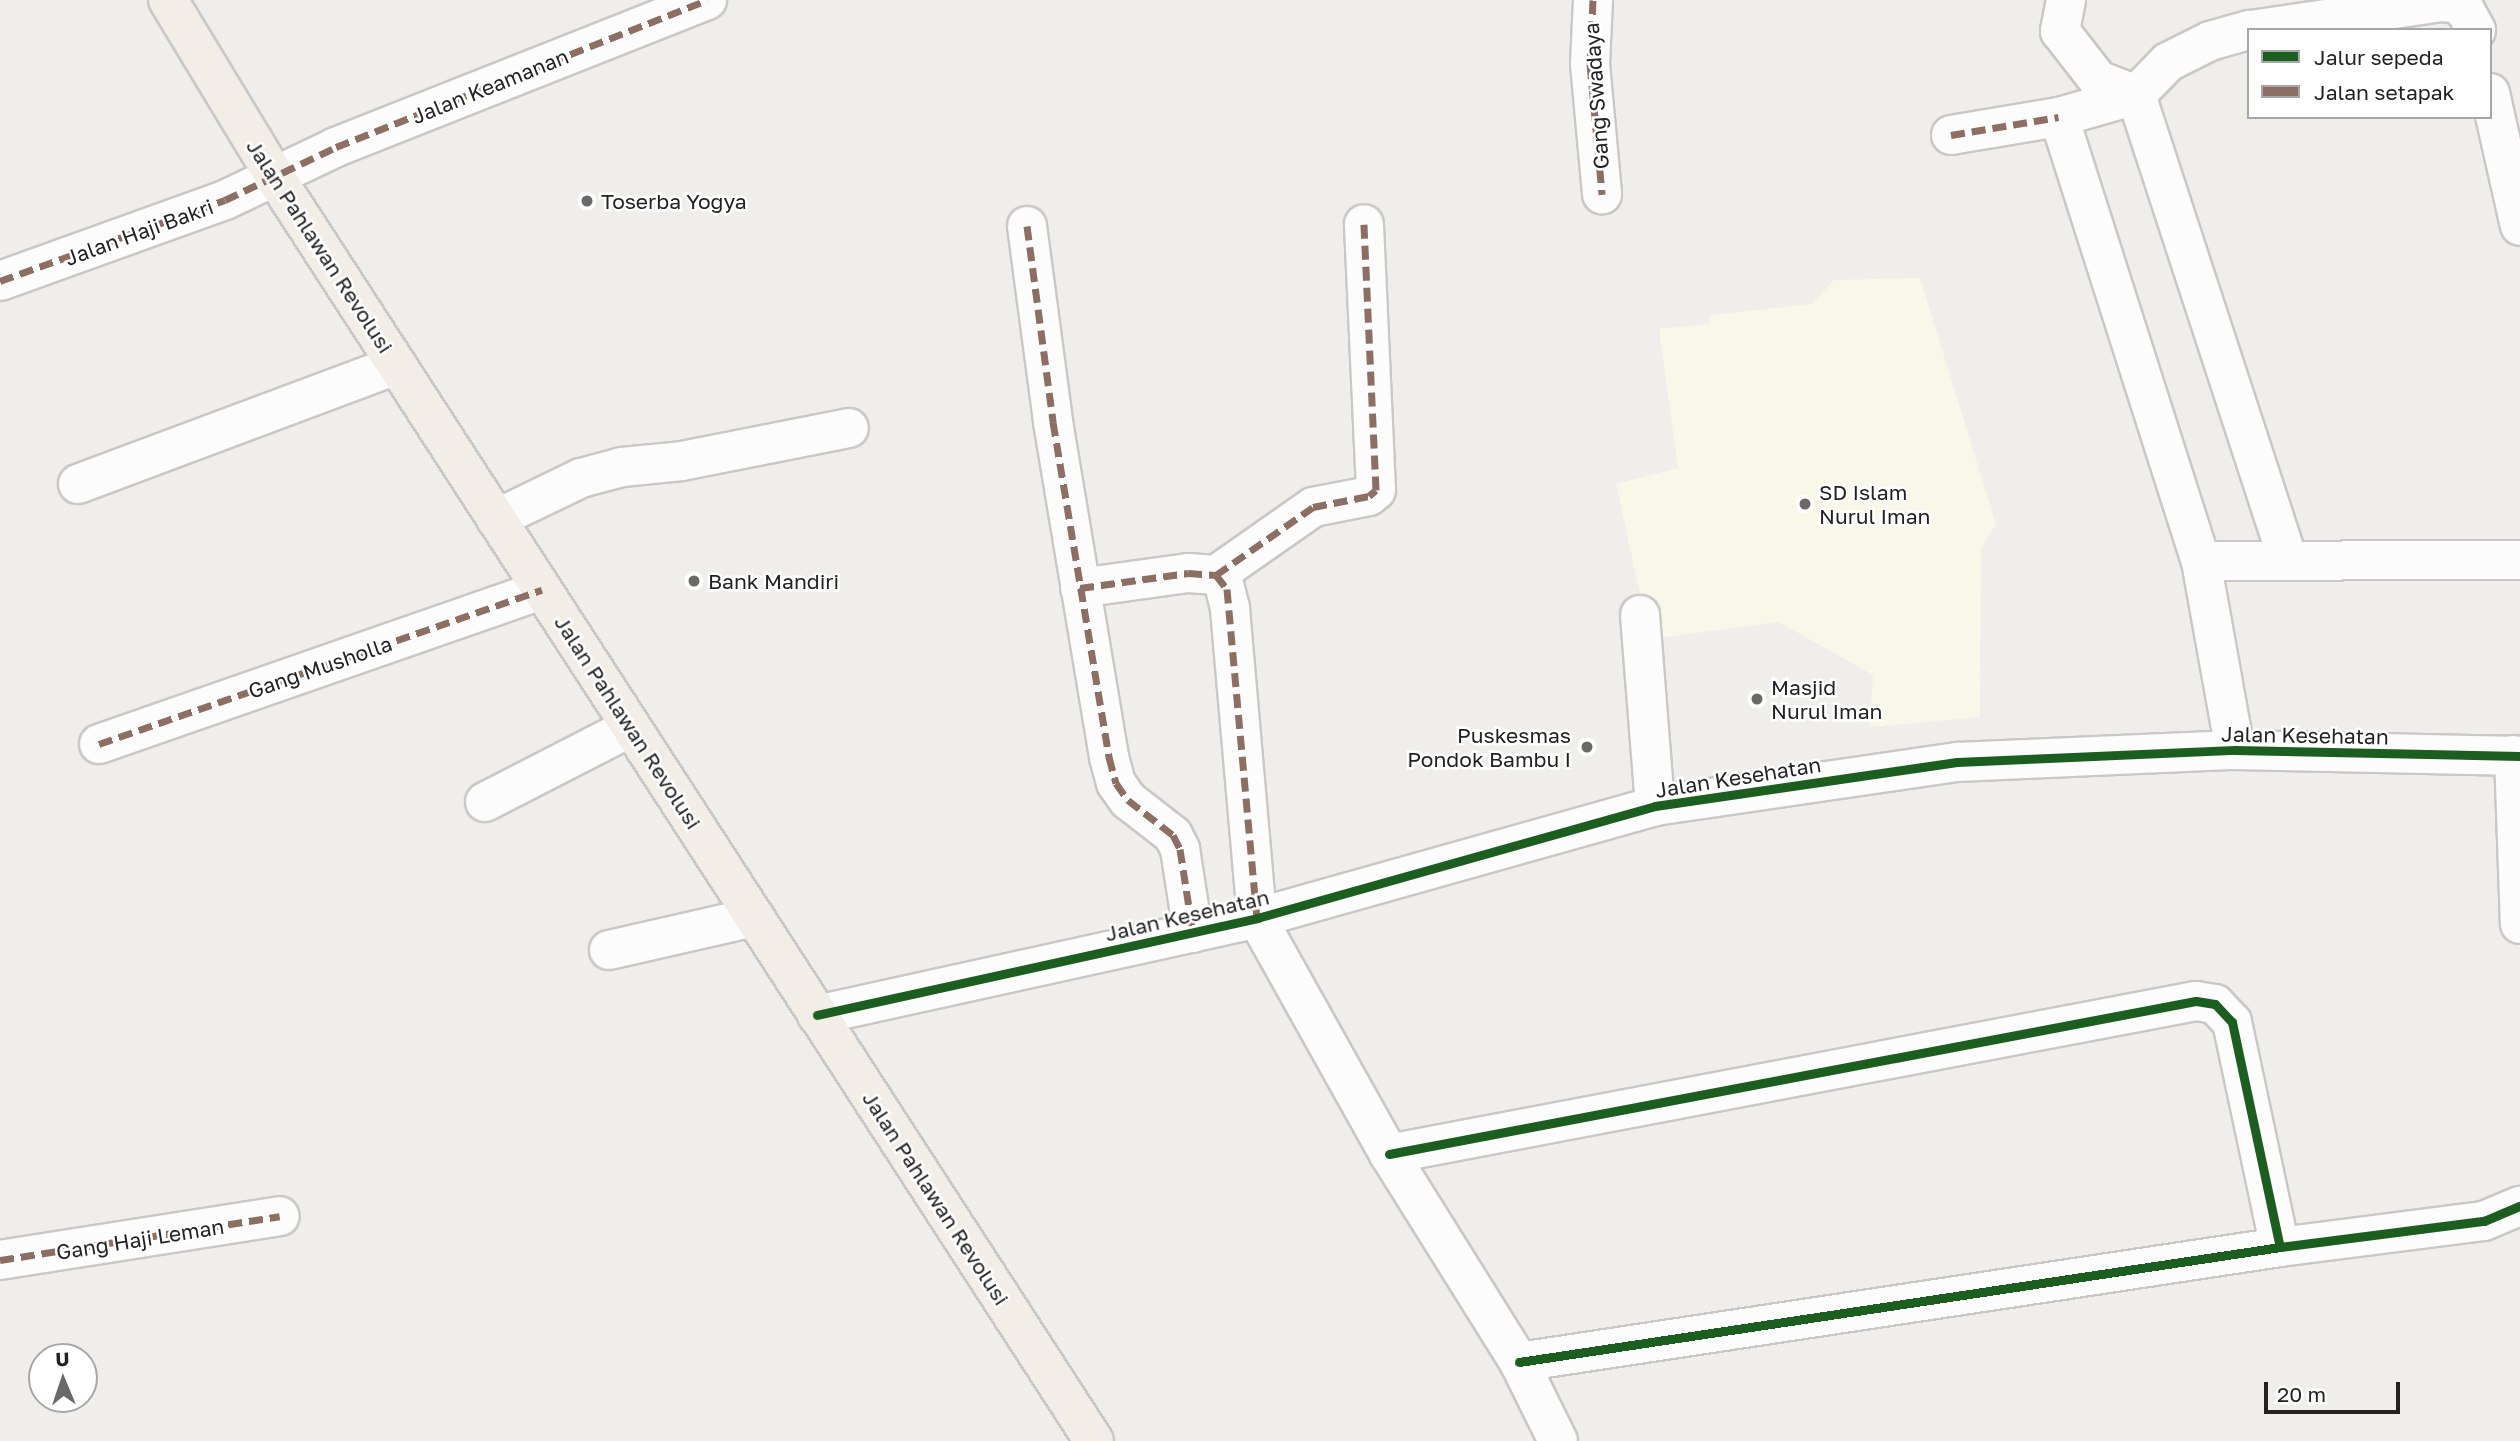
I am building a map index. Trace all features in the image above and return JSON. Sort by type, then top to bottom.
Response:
[{"type":"main road","name":"Jalan Pahlawan Revolusi","points":[[167,0],[275,177],[1094,1441]]},
{"type":"street","name":"Jalan Keamanan","points":[[275,177],[336,147],[707,0]]},
{"type":"street","name":"Gang Swadaya","points":[[1593,0],[1590,64],[1602,194]]},
{"type":"street","points":[[2066,0],[2060,32],[2098,80],[2136,95]]},
{"type":"street","points":[[2264,28],[2440,2],[2454,3],[2465,10],[2475,28]]},
{"type":"street","points":[[1951,135],[2059,117],[2136,95],[2168,62],[2210,41],[2247,31]]},
{"type":"street","points":[[2136,95],[2288,560]]},
{"type":"street","points":[[2492,102],[2520,226]]},
{"type":"street","points":[[2059,117],[2201,561],[2235,750]]},
{"type":"street","name":"Jalan Haji Bakri","points":[[0,281],[118,241],[275,177]]},
{"type":"street","points":[[1080,588],[1188,573],[1216,575],[1313,507],[1369,496],[1376,490],[1364,224]]},
{"type":"street","points":[[1027,226],[1080,588],[1116,783],[1128,800],[1173,835],[1180,849],[1193,933]]},
{"type":"street","points":[[78,484],[396,365]]},
{"type":"street","points":[[496,519],[582,478],[849,428]]},
{"type":"street","points":[[2201,561],[2520,560]]},
{"type":"street","points":[[1216,575],[1227,589],[1230,609],[1257,918],[1390,1154],[1519,1362],[1558,1441]]},
{"type":"street","name":"Gang Musholla","points":[[99,744],[542,590]]},
{"type":"street","points":[[1640,615],[1655,806]]},
{"type":"street","points":[[485,802],[631,727]]},
{"type":"street","name":"Jalan Kesehatan","points":[[817,1015],[1257,918],[1655,806],[1957,762],[2235,750],[2517,755]]},
{"type":"street","points":[[2517,755],[2520,924]]},
{"type":"street","points":[[609,950],[754,917]]},
{"type":"street","points":[[1390,1154],[2196,1001],[2215,1004],[2232,1022],[2280,1247]]},
{"type":"street","points":[[1519,1362],[2280,1247],[2484,1222],[2520,1206]]},
{"type":"street","name":"Gang Haji Leman","points":[[0,1260],[280,1216]]},
{"type":"shaded area","name":"SD Islam Nurul Iman","points":[[1920,278],[1996,524],[1981,548],[1980,717],[1870,727],[1873,675],[1779,622],[1650,639],[1616,484],[1678,468],[1659,329],[1709,324],[1711,315],[1812,304],[1834,280]]},
{"type":"marked path","points":[[0,281],[225,200],[336,147],[707,0]]},
{"type":"marked path","points":[[1593,0],[1590,64],[1602,194]]},
{"type":"marked path","points":[[1951,135],[2059,117]]},
{"type":"marked path","points":[[1216,575],[1313,507],[1369,496],[1376,490],[1364,224]]},
{"type":"marked path","points":[[1027,226],[1053,422],[1109,757],[1116,783],[1128,800],[1173,835],[1180,849],[1193,933]]},
{"type":"marked path","points":[[1080,588],[1188,573],[1216,575],[1227,589],[1257,918]]},
{"type":"marked path","points":[[99,744],[542,590]]},
{"type":"marked path","points":[[0,1260],[280,1216]]},
{"type":"cycle path","points":[[817,1015],[1257,918],[1655,806],[1957,762],[2235,750],[2520,756]]},
{"type":"cycle path","points":[[1389,1154],[2196,1001],[2215,1004],[2232,1022],[2280,1247]]},
{"type":"cycle path","points":[[1519,1362],[2280,1247],[2484,1221],[2520,1206]]},
{"type":"place","name":"Toserba Yogya","points":[[587,201]]},
{"type":"place","name":"SD Islam Nurul Iman","points":[[1805,504]]},
{"type":"place","name":"Bank Mandiri","points":[[694,581]]},
{"type":"place","name":"Masjid Nurul Iman","points":[[1757,699]]},
{"type":"place","name":"Puskesmas Pondok Bambu I","points":[[1587,747]]}]
